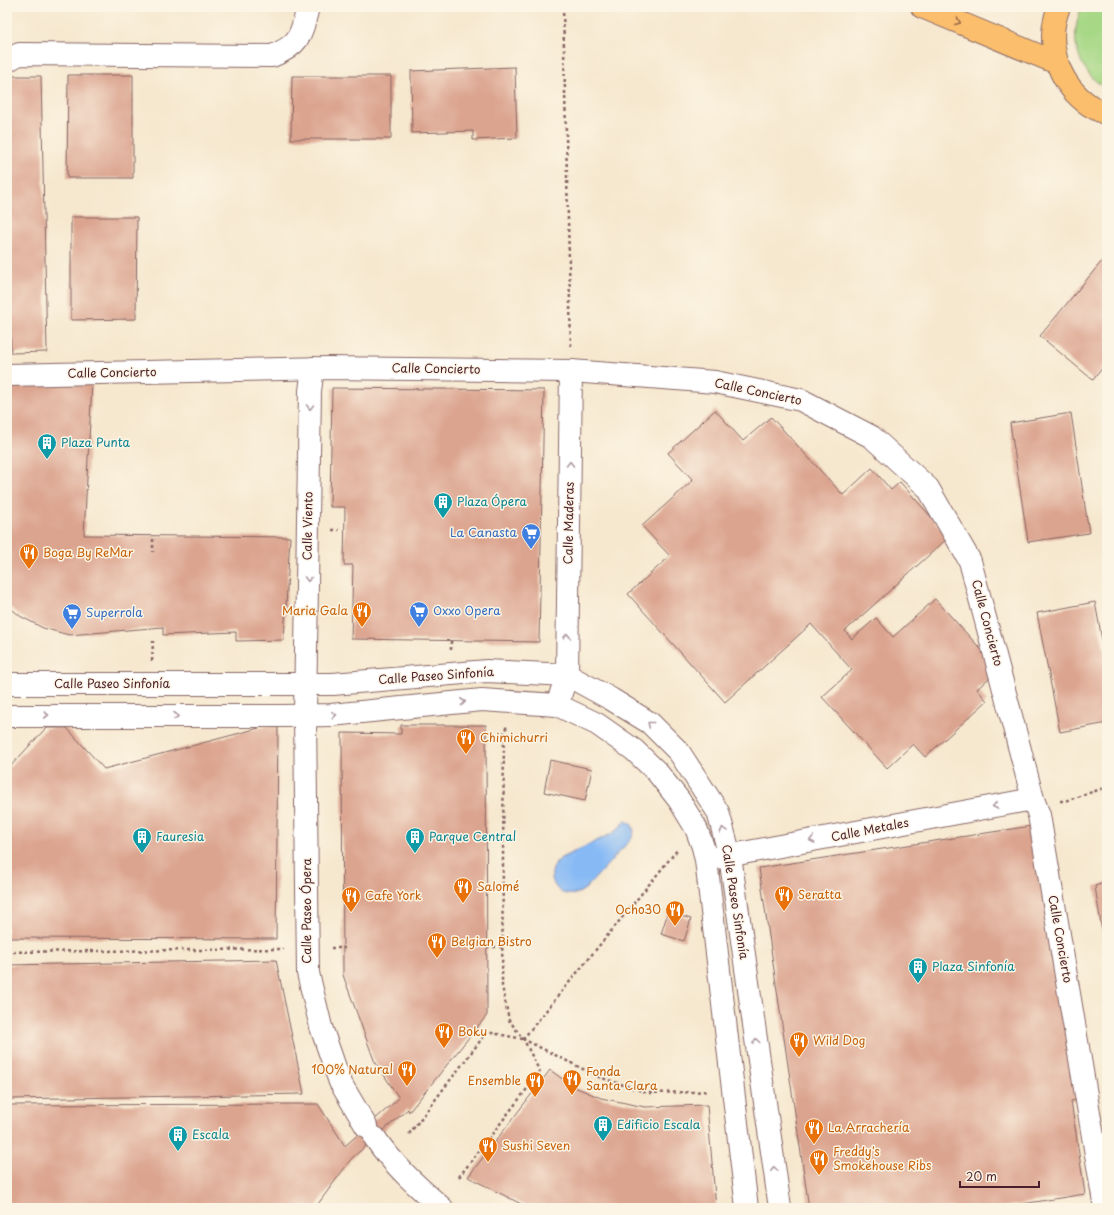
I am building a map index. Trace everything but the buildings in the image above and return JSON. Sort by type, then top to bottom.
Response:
[{"type":"main road","points":[[922,7],[1057,63]]},
{"type":"main road","points":[[1059,7],[1055,16],[1052,39],[1057,63],[1068,85],[1086,103],[1107,114]]},
{"type":"street","points":[[7,61],[19,54],[272,56],[290,48],[296,42],[302,31],[308,7]]},
{"type":"street","points":[[7,362],[7,375]]},
{"type":"street","name":"Calle Concierto","points":[[7,375],[313,368],[571,371],[715,382],[801,400],[872,437],[928,488],[970,561],[1040,823],[1105,1208]]},
{"type":"street","name":"Calle Viento","points":[[307,684],[310,391],[313,368]]},
{"type":"street","name":"Calle Maderas","points":[[557,705],[567,675],[571,371]]},
{"type":"street","name":"Calle Paseo Sinfonía","points":[[7,684],[332,684],[487,671],[567,675],[611,699],[650,723],[679,752],[718,812],[730,856],[780,1208]]},
{"type":"street","name":"Calle Paseo Ópera","points":[[307,684],[305,715],[308,972],[321,1027],[340,1082],[382,1149],[404,1174],[442,1208]]},
{"type":"street","name":"Calle Paseo Sinfonía","points":[[7,716],[331,715],[482,700],[557,705],[597,724],[634,750],[662,777],[679,800],[696,828],[703,847],[706,860],[747,1208]]},
{"type":"street","name":"Calle Metales","points":[[706,860],[1033,799]]},
{"type":"path","points":[[563,7],[571,371]]},
{"type":"path","points":[[153,539],[153,552]]},
{"type":"path","points":[[152,663],[153,641]]},
{"type":"path","points":[[459,1178],[540,1072],[523,1040],[508,1020],[502,986],[504,730],[521,714],[529,703]]},
{"type":"path","points":[[1058,801],[1065,801],[1107,787]]},
{"type":"path","points":[[523,1040],[696,828]]},
{"type":"path","points":[[487,947],[503,947]]},
{"type":"path","points":[[7,952],[345,948]]},
{"type":"path","points":[[409,1134],[487,1032],[523,1040],[598,1077],[648,1093],[712,1090]]},
{"type":"green space","points":[[1082,7],[1107,7],[1107,89],[1091,76],[1080,59],[1077,49],[1076,29]]},
{"type":"water","points":[[626,821],[633,828],[634,832],[632,838],[586,888],[577,893],[569,894],[556,888],[552,874],[555,866],[561,858],[613,833]]},
{"type":"place","name":"Plaza Punta","points":[[47,460]]},
{"type":"place","name":"Plaza Ópera","points":[[443,519]]},
{"type":"place","name":"La Canasta","points":[[531,550]]},
{"type":"place","name":"Boga By ReMar","points":[[29,570]]},
{"type":"place","name":"Maria Gala","points":[[362,628]]},
{"type":"place","name":"Oxxo Opera","points":[[419,628]]},
{"type":"place","name":"Superrola","points":[[72,630]]},
{"type":"place","name":"Chimichurri","points":[[466,755]]},
{"type":"place","name":"Fauresia","points":[[142,854]]},
{"type":"place","name":"Parque Central","points":[[415,854]]},
{"type":"place","name":"Salomé","points":[[463,904]]},
{"type":"place","name":"Seratta","points":[[784,912]]},
{"type":"place","name":"Cafe York","points":[[351,913]]},
{"type":"place","name":"Ocho30","points":[[675,927]]},
{"type":"place","name":"Belgian Bistro","points":[[437,959]]},
{"type":"place","name":"Plaza Sinfonía","points":[[918,984]]},
{"type":"place","name":"Boku","points":[[444,1049]]},
{"type":"place","name":"Wild Dog","points":[[799,1058]]},
{"type":"place","name":"100% Natural","points":[[407,1087]]},
{"type":"place","name":"Fonda Santa Clara","points":[[572,1096]]},
{"type":"place","name":"Ensemble","points":[[535,1098]]},
{"type":"place","name":"Edificio Escala","points":[[603,1142]]},
{"type":"place","name":"La Arrachería","points":[[814,1145]]},
{"type":"place","name":"Escala","points":[[178,1152]]},
{"type":"place","name":"Sushi Seven","points":[[488,1163]]},
{"type":"place","name":"Freddy's Smokehouse Ribs","points":[[819,1176]]}]
